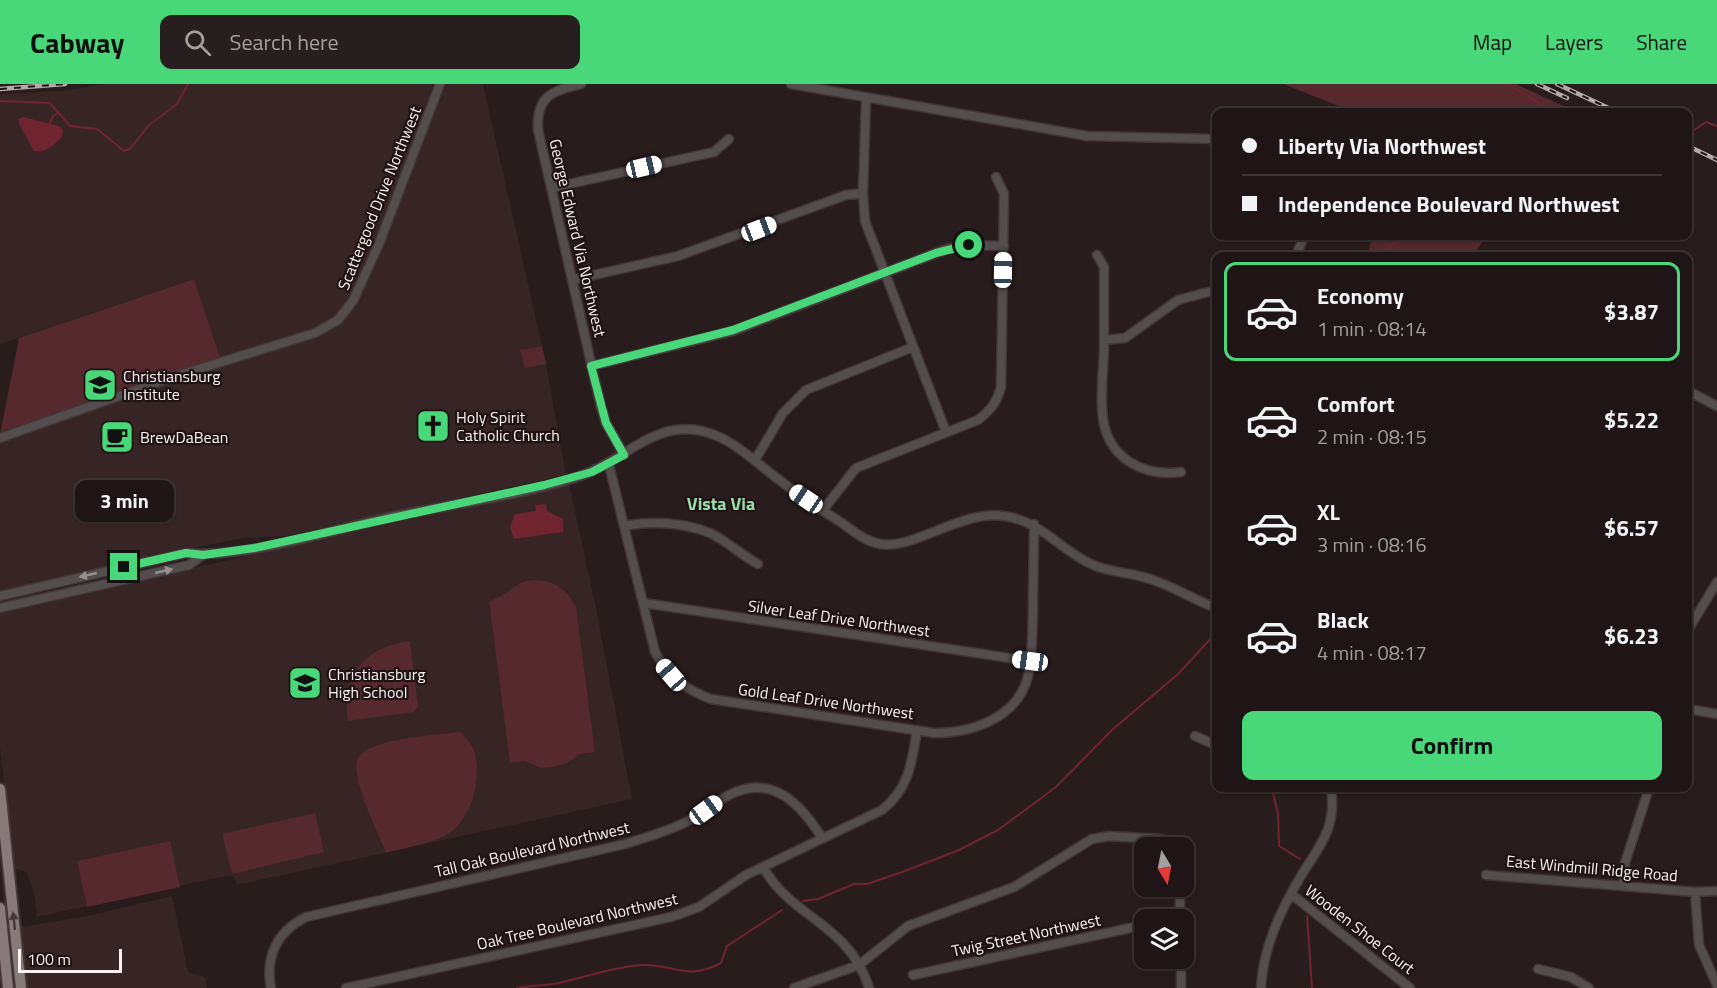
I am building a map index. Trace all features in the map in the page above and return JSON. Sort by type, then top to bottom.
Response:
[{"type":"main road","points":[[0,789],[21,988]]},
{"type":"main road","points":[[0,908],[8,988]]},
{"type":"street","name":"Scattergood Drive Northwest","points":[[0,438],[173,377],[315,333],[338,320],[356,296],[380,244],[440,84]]},
{"type":"street","name":"George Edward Via Northwest","points":[[581,84],[552,92],[540,108],[538,130],[606,423],[624,455]]},
{"type":"street","points":[[791,84],[1087,136],[1212,139]]},
{"type":"street","points":[[867,99],[863,194],[865,221],[946,432]]},
{"type":"street","points":[[551,188],[714,152],[729,140]]},
{"type":"street","points":[[823,510],[856,468],[978,420],[994,406],[998,399],[1004,194],[996,177]]},
{"type":"street","points":[[572,280],[678,256],[846,195],[863,194]]},
{"type":"street","points":[[591,366],[711,338],[958,247],[1004,246]]},
{"type":"street","points":[[1097,255],[1104,267],[1103,420],[1111,442],[1127,462],[1139,468],[1166,474],[1181,472]]},
{"type":"street","points":[[1104,340],[1125,338],[1178,300],[1212,291]]},
{"type":"street","points":[[755,460],[783,413],[806,390],[913,347]]},
{"type":"street","points":[[1692,393],[1717,406]]},
{"type":"street","points":[[0,596],[186,553],[203,555],[254,548],[544,485],[609,465],[661,434],[686,429],[720,437],[864,538],[877,544],[900,544],[960,520],[988,514],[1016,518],[1034,524],[1091,564],[1149,578],[1212,606]]},
{"type":"street","name":"Gold Leaf Drive Northwest","points":[[609,465],[655,652],[661,664],[681,684],[695,694],[720,701],[917,730],[954,733],[972,730],[988,722],[1012,704],[1023,691],[1030,661],[1034,524]]},
{"type":"street","points":[[625,526],[650,523],[693,528],[710,533],[758,564]]},
{"type":"street","points":[[0,608],[189,565],[203,555]]},
{"type":"street","points":[[1692,623],[1717,582]]},
{"type":"street","name":"Silver Leaf Drive Northwest","points":[[644,603],[1030,661]]},
{"type":"street","points":[[1692,711],[1717,714]]},
{"type":"street","name":"Oak Tree Boulevard Northwest","points":[[346,988],[686,913],[763,867],[882,810],[901,791],[911,768],[917,730]]},
{"type":"street","points":[[1195,736],[1212,743]]},
{"type":"street","name":"Tall Oak Boulevard Northwest","points":[[271,988],[269,972],[274,949],[288,928],[306,917],[626,844],[671,829],[690,820],[720,800],[744,790],[774,791],[794,801],[822,838]]},
{"type":"street","points":[[1261,988],[1262,965],[1267,945],[1291,894],[1324,843],[1332,810],[1331,792]]},
{"type":"street","points":[[1623,886],[1625,862],[1648,792]]},
{"type":"street","points":[[794,988],[859,965],[909,926],[1014,887],[1092,839],[1110,836],[1134,837]]},
{"type":"street","points":[[763,867],[781,894],[831,930],[859,965],[869,988]]},
{"type":"street","name":"East Windmill Ridge Road","points":[[1486,875],[1695,892],[1717,891]]},
{"type":"street","points":[[1695,892],[1699,945],[1717,985]]},
{"type":"street","name":"Wooden Shoe Court","points":[[1291,894],[1410,988]]},
{"type":"street","name":"Twig Street Northwest","points":[[913,975],[1134,927]]},
{"type":"street","points":[[1181,969],[1181,988]]},
{"type":"street","points":[[1538,969],[1571,977],[1589,988]]},
{"type":"shaded area","points":[[104,84],[483,84],[546,364],[566,475],[286,536],[244,538],[187,549],[0,591],[0,443],[223,365],[194,279],[0,344],[0,94],[61,91]]},
{"type":"shaded area","points":[[1283,84],[1516,84],[1567,108],[1344,108]]},
{"type":"shaded area","points":[[23,117],[59,126],[63,130],[62,137],[46,150],[34,151],[19,124],[19,119]]},
{"type":"shaded area","points":[[1372,240],[1485,240],[1474,252],[1368,252]]},
{"type":"shaded area","points":[[194,279],[220,357],[0,434],[19,338]]},
{"type":"shaded area","points":[[542,346],[546,364],[525,368],[520,350]]},
{"type":"shaded area","name":"Christiansburg High School","points":[[569,484],[596,608],[632,799],[237,885],[233,876],[226,876],[37,917],[34,892],[26,872],[16,869],[13,861],[0,747],[0,613],[378,525]]},
{"type":"shaded area","points":[[546,504],[547,511],[563,519],[563,532],[514,539],[510,527],[515,514],[536,511],[535,505]]},
{"type":"shaded area","points":[[541,580],[560,587],[576,608],[595,752],[580,754],[567,763],[554,767],[541,768],[524,761],[510,763],[489,601],[500,597],[521,583]]},
{"type":"shaded area","points":[[410,641],[418,707],[414,712],[348,721],[348,690],[360,666],[380,650]]},
{"type":"shaded area","points":[[460,732],[472,746],[477,768],[474,792],[466,814],[459,824],[446,835],[386,853],[362,794],[356,770],[357,761],[362,753],[387,743],[420,736]]},
{"type":"shaded area","points":[[315,813],[324,852],[232,874],[222,834]]},
{"type":"shaded area","points":[[170,841],[180,887],[87,907],[77,861]]},
{"type":"shaded area","points":[[172,896],[188,972],[205,977],[207,988],[28,988],[21,927],[92,915]]},
{"type":"waterway","points":[[0,101],[50,103],[70,126],[97,129],[124,151],[130,149],[149,125],[177,104],[188,84]]},
{"type":"waterway","points":[[1509,84],[1546,108]]},
{"type":"waterway","points":[[50,123],[53,116],[59,112]]},
{"type":"waterway","points":[[1692,131],[1706,122],[1717,126]]},
{"type":"waterway","points":[[1386,252],[1396,240]]},
{"type":"waterway","points":[[803,901],[818,899],[854,884],[867,884],[905,871],[959,850],[998,830],[1056,787],[1112,730],[1178,674],[1212,637]]},
{"type":"waterway","points":[[1273,792],[1278,814],[1279,846],[1300,859]]},
{"type":"waterway","points":[[517,988],[559,983],[631,966],[652,965],[689,971],[709,968],[721,963],[727,946],[782,910]]},
{"type":"waterway","points":[[1307,916],[1312,988]]},
{"type":"railway","points":[[0,89],[65,84]]},
{"type":"railway","points":[[1537,84],[1567,98]]},
{"type":"railway","points":[[1557,84],[1608,108]]},
{"type":"railway","points":[[1692,148],[1717,160]]},
{"type":"place","name":"Christiansburg Institute","points":[[100,385]]},
{"type":"place","name":"Holy Spirit Catholic Church","points":[[433,426]]},
{"type":"place","name":"BrewDaBean","points":[[117,437]]},
{"type":"place","name":"Christiansburg High School","points":[[305,683]]},
{"type":"district","name":"Vista Via","points":[[721,503]]},
{"type":"route","points":[[124,567],[186,553],[203,555],[254,548],[544,485],[592,472],[624,455],[606,423],[591,366],[711,338],[947,249],[969,245]]}]
